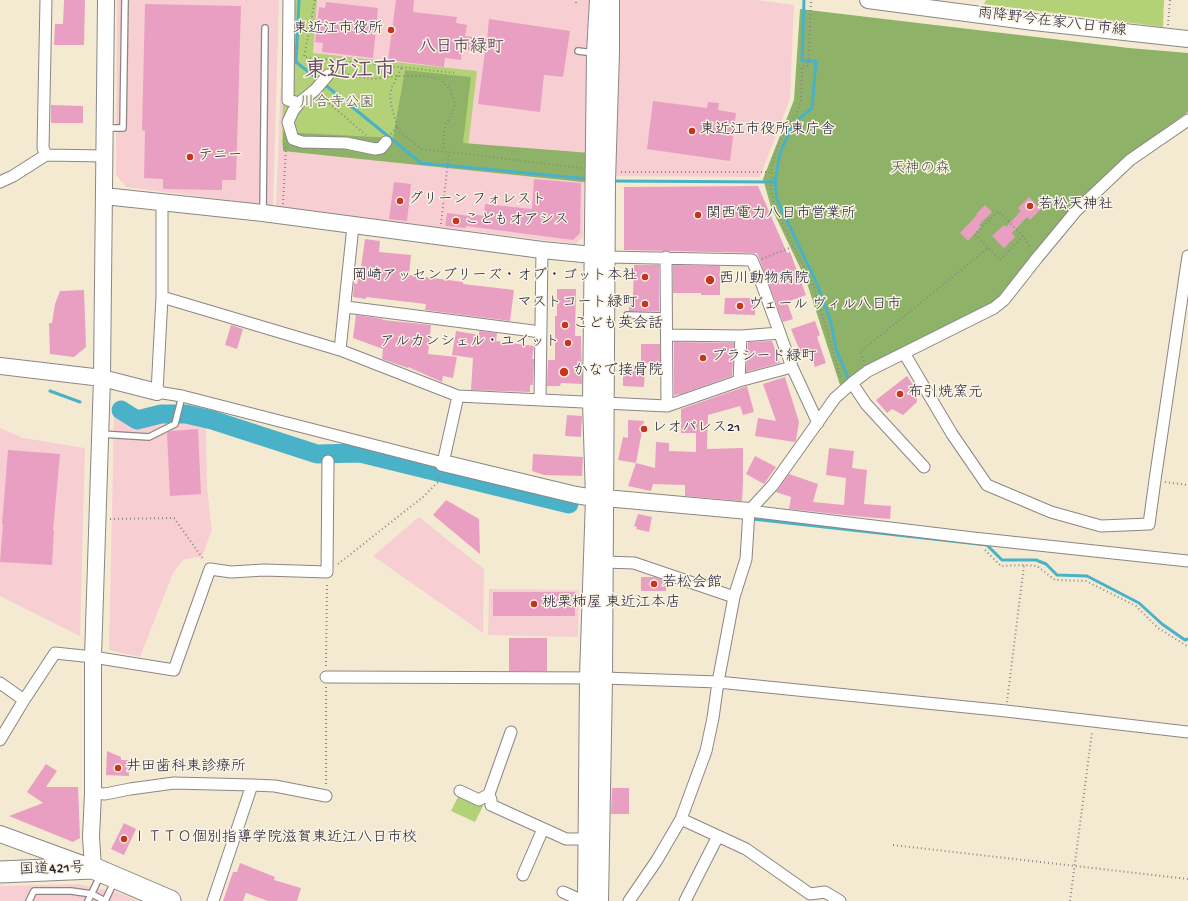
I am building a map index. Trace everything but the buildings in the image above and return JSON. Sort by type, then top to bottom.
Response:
[{"type":"highway","name":"国道421号","points":[[0,872],[34,859],[103,873],[170,901]]},
{"type":"street","points":[[46,0],[43,148],[46,155]]},
{"type":"street","points":[[73,862],[82,857],[88,851],[91,837],[93,793],[93,657],[102,378],[106,0]]},
{"type":"street","points":[[289,0],[288,100],[299,103]]},
{"type":"street","points":[[598,0],[603,54],[607,181],[600,256],[598,402],[599,498],[596,677],[600,901]]},
{"type":"street","points":[[603,54],[611,0]]},
{"type":"street","name":"雨降野今在家八日市線","points":[[868,0],[1034,22],[1188,39]]},
{"type":"street","points":[[328,75],[315,90],[299,103],[293,111],[288,122],[293,139],[302,142],[346,143],[375,149],[383,145]]},
{"type":"street","points":[[629,901],[657,860],[681,819],[706,751],[734,597],[746,558],[749,511],[773,485],[818,424],[835,398],[848,386],[868,371],[994,308],[1004,300],[1076,211],[1130,160],[1188,120]]},
{"type":"street","points":[[0,182],[13,176],[46,155],[104,156]]},
{"type":"street","points":[[104,196],[263,213],[353,226],[600,256],[752,260],[792,368],[818,424]]},
{"type":"street","points":[[157,392],[162,297],[162,201]]},
{"type":"street","points":[[340,350],[346,307],[353,226]]},
{"type":"street","points":[[540,399],[542,250]]},
{"type":"street","points":[[904,353],[952,434],[987,484],[1051,512],[1100,526],[1150,524],[1155,480],[1184,315],[1188,256]]},
{"type":"street","points":[[666,257],[667,406]]},
{"type":"street","points":[[162,297],[340,350],[458,396],[667,406],[740,381],[792,368]]},
{"type":"street","points":[[346,307],[541,332]]},
{"type":"street","points":[[667,335],[741,336],[780,333]]},
{"type":"street","points":[[740,381],[741,336]]},
{"type":"street","points":[[0,367],[102,378],[157,392],[182,396],[443,463],[569,493],[599,498],[749,511],[973,538],[1188,561]]},
{"type":"street","points":[[848,386],[924,467]]},
{"type":"street","points":[[443,463],[458,396]]},
{"type":"street","points":[[0,740],[55,653],[93,657],[174,670],[210,569],[231,572],[264,570],[327,572],[328,461]]},
{"type":"street","points":[[563,892],[585,901],[596,677],[605,562],[599,498]]},
{"type":"street","points":[[605,562],[634,563],[734,597]]},
{"type":"street","points":[[326,677],[596,677],[718,682],[1006,711],[1188,732]]},
{"type":"street","points":[[0,683],[24,700]]},
{"type":"street","points":[[510,732],[489,794],[491,805],[566,840],[587,839]]},
{"type":"street","points":[[93,793],[105,794],[174,783],[252,784],[275,786],[326,796]]},
{"type":"street","points":[[213,901],[252,784]]},
{"type":"street","points":[[460,792],[479,800],[489,794]]},
{"type":"street","points":[[681,819],[746,850],[810,897],[824,892],[840,901]]},
{"type":"street","points":[[523,876],[543,829]]},
{"type":"street","points":[[0,834],[34,859],[73,862],[103,873]]},
{"type":"street","points":[[685,901],[718,836]]},
{"type":"street","points":[[91,837],[103,873]]},
{"type":"lane","points":[[104,128],[123,128],[125,0]]},
{"type":"lane","points":[[263,213],[265,28]]},
{"type":"lane","points":[[578,51],[603,54]]},
{"type":"lane","points":[[627,315],[667,316]]},
{"type":"lane","points":[[100,434],[148,437],[175,424],[182,396]]},
{"type":"lane","points":[[88,901],[103,873]]},
{"type":"lane","points":[[29,901],[34,891],[71,891],[92,894],[105,901],[112,888],[103,873]]},
{"type":"path","points":[[315,0],[304,57],[456,73]]},
{"type":"path","points":[[1167,30],[1170,0]]},
{"type":"path","points":[[811,2],[808,66],[802,66],[802,100],[777,148],[771,177],[771,187],[774,206],[815,289],[848,386]]},
{"type":"path","points":[[328,75],[334,72],[339,61]]},
{"type":"path","points":[[339,61],[345,72],[352,76],[373,79],[398,76],[424,76],[433,77],[442,81],[451,91],[455,104],[444,131],[443,152]]},
{"type":"path","points":[[402,68],[392,87],[390,96],[391,104],[400,132],[422,149],[586,169]]},
{"type":"path","points":[[315,90],[383,145],[397,126]]},
{"type":"path","points":[[283,211],[286,144],[293,139]]},
{"type":"path","points":[[440,231],[449,153]]},
{"type":"path","points":[[618,172],[772,172]]},
{"type":"path","points":[[1023,236],[1000,260],[975,234],[998,211],[1023,236],[1037,258]]},
{"type":"path","points":[[753,263],[794,246]]},
{"type":"path","points":[[868,371],[860,352],[988,248]]},
{"type":"path","points":[[1155,480],[1188,485]]},
{"type":"path","points":[[326,796],[327,572],[423,497],[438,482]]},
{"type":"path","points":[[107,519],[174,518],[210,569]]},
{"type":"path","points":[[973,538],[1001,566],[1037,566],[1055,580],[1086,581],[1136,606],[1158,628],[1186,646],[1188,645]]},
{"type":"path","points":[[1006,711],[1024,565]]},
{"type":"path","points":[[1070,901],[1093,721]]},
{"type":"path","points":[[893,845],[1188,879]]},
{"type":"shaded area","points":[[117,0],[279,0],[273,206],[126,187],[116,175]]},
{"type":"shaded area","points":[[284,0],[756,0],[794,5],[790,99],[760,177],[584,176],[583,237],[576,244],[276,207]]},
{"type":"shaded area","points":[[114,415],[139,425],[172,417],[206,426],[207,488],[212,530],[202,557],[184,559],[173,573],[140,657],[109,650]]},
{"type":"shaded area","points":[[0,428],[23,438],[85,448],[80,636],[0,596]]},
{"type":"shaded area","points":[[419,517],[484,569],[483,633],[373,556]]},
{"type":"shaded area","points":[[489,589],[579,590],[578,637],[488,635]]},
{"type":"shaded area","points":[[78,884],[119,893],[138,901],[0,901],[0,886]]},
{"type":"green space","name":"川合寺公園","points":[[285,0],[317,0],[313,53],[477,71],[466,164],[282,146]]},
{"type":"green space","points":[[986,0],[1164,0],[1163,27],[984,4]]},
{"type":"green space","name":"天神の森","points":[[800,9],[1129,48],[1188,53],[1188,112],[1125,158],[1001,296],[992,304],[886,356],[840,385],[806,280],[771,207],[763,179],[794,100]]},
{"type":"green space","points":[[405,70],[471,77],[463,143],[603,154],[602,184],[283,151],[283,132],[393,138]]},
{"type":"green space","points":[[459,795],[483,806],[475,822],[451,811]]},
{"type":"waterway","points":[[299,0],[296,62],[319,80]]},
{"type":"waterway","points":[[804,0],[802,61],[816,61],[812,108],[793,124],[780,153],[775,182],[777,200],[817,284],[831,322],[836,349],[848,378]]},
{"type":"waterway","points":[[324,84],[421,163],[589,179]]},
{"type":"waterway","points":[[611,181],[775,182]]},
{"type":"waterway","points":[[50,391],[80,402]]},
{"type":"waterway","points":[[121,410],[137,420],[161,414],[186,414],[212,420],[317,454],[360,453],[569,504]]},
{"type":"waterway","points":[[752,519],[987,545],[1002,560],[1036,560],[1046,564],[1057,575],[1087,576],[1139,603],[1162,624],[1185,640],[1188,639]]},
{"type":"place","name":"東近江市役所","points":[[391,30]]},
{"type":"place","name":"東近江市役所東庁舎","points":[[692,131]]},
{"type":"place","name":"テニー","points":[[190,157]]},
{"type":"place","name":"グリーン フォレスト","points":[[400,201]]},
{"type":"place","name":"若松天神社","points":[[1030,206]]},
{"type":"place","name":"関西電力八日市営業所","points":[[698,215]]},
{"type":"place","name":"こどもオアシス","points":[[456,221]]},
{"type":"place","name":"岡崎アッセンブリーズ・オブ・ゴット本社","points":[[645,277]]},
{"type":"place","name":"西川動物病院","points":[[710,280]]},
{"type":"place","name":"マストコート緑町","points":[[645,304]]},
{"type":"place","name":"ヴェール ヴィル八日市","points":[[740,306]]},
{"type":"place","name":"こども英会話","points":[[565,325]]},
{"type":"place","name":"アルカンシェル・ユイット","points":[[568,343]]},
{"type":"place","name":"プラシード緑町","points":[[703,358]]},
{"type":"place","name":"かなで接骨院","points":[[564,372]]},
{"type":"place","name":"布引焼窯元","points":[[900,394]]},
{"type":"place","name":"レオパレス21","points":[[644,429]]},
{"type":"place","name":"若松会館","points":[[654,584]]},
{"type":"place","name":"桃栗柿屋 東近江本店","points":[[534,604]]},
{"type":"place","name":"井田歯科東診療所","points":[[118,768]]},
{"type":"place","name":"ＩＴＴＯ個別指導学院滋賀東近江八日市校","points":[[124,839]]},
{"type":"district","name":"八日市緑町","points":[[461,48]]},
{"type":"district","name":"東近江市","points":[[350,72]]}]
